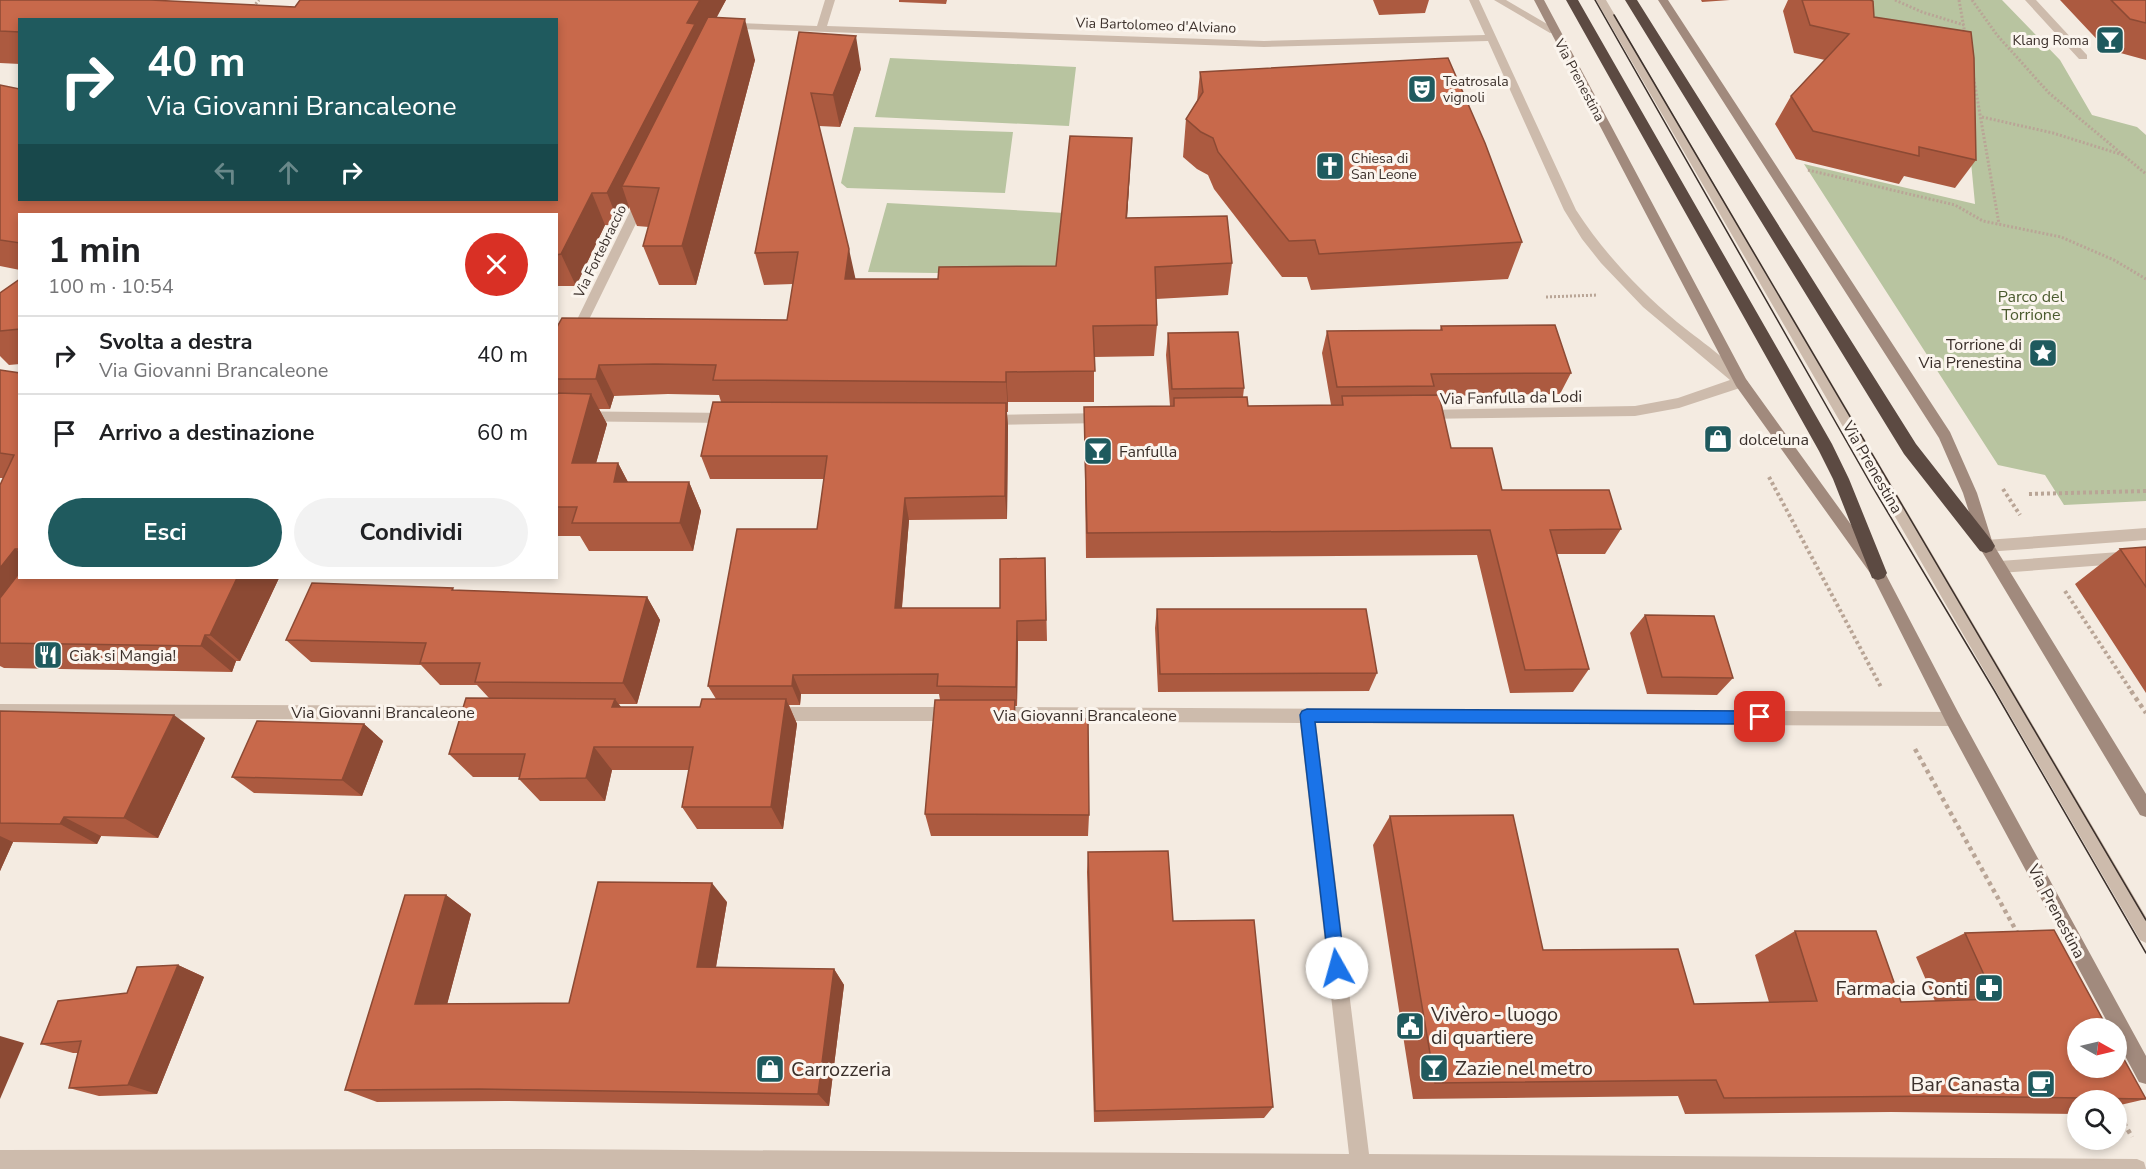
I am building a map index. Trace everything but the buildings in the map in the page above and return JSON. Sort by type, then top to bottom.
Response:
[{"type":"highway","points":[[1572,0],[1818,435],[1841,479],[1878,573]]},
{"type":"highway","points":[[1631,0],[1899,433],[1930,477],[1986,546]]},
{"type":"main road","name":"Via Prenestina","points":[[1539,0],[1741,382],[1878,573],[1953,719],[2146,1075]]},
{"type":"main road","points":[[1663,0],[1945,436],[1970,492],[1986,546],[2146,809]]},
{"type":"street","points":[[723,33],[731,27],[739,26],[821,30],[830,0]]},
{"type":"street","name":"Via Prenestina","points":[[1474,0],[1570,210],[1587,239],[1621,279],[1741,382]]},
{"type":"street","points":[[1499,0],[1554,31]]},
{"type":"street","name":"Via Prenestina","points":[[1601,0],[2146,934]]},
{"type":"street","points":[[2030,0],[2084,57]]},
{"type":"street","name":"Via Bartolomeo d'Alviano","points":[[821,30],[1264,44],[1490,39]]},
{"type":"street","name":"Via Fortebraccio","points":[[572,342],[650,183]]},
{"type":"street","name":"Via Fanfulla da Lodi","points":[[1412,415],[1635,411],[1679,403],[1741,382]]},
{"type":"street","points":[[558,416],[747,418]]},
{"type":"street","points":[[974,420],[1116,418]]},
{"type":"street","points":[[1986,546],[2146,534]]},
{"type":"street","points":[[2000,567],[2146,556]]},
{"type":"street","name":"Via Giovanni Brancaleone","points":[[0,711],[492,713]]},
{"type":"street","name":"Via Giovanni Brancaleone","points":[[755,714],[1953,719]]},
{"type":"street","points":[[1307,715],[1361,1167]]},
{"type":"street","points":[[0,1160],[541,1159],[1361,1167],[2137,1169]]},
{"type":"path","points":[[249,13],[259,0]]},
{"type":"path","points":[[1895,0],[1922,12],[1964,25]]},
{"type":"path","points":[[1959,0],[1966,36]]},
{"type":"path","points":[[1967,0],[1972,0],[1997,35],[2049,93],[2146,174]]},
{"type":"path","points":[[1973,71],[1999,224]]},
{"type":"path","points":[[1982,117],[2029,126],[2097,145],[2126,156]]},
{"type":"path","points":[[1808,169],[1955,206],[1983,221],[2061,237],[2114,260],[2146,279]]},
{"type":"path","points":[[1546,297],[1599,295]]},
{"type":"path","points":[[1766,471],[1882,689]]},
{"type":"path","points":[[2029,494],[2146,491]]},
{"type":"path","points":[[2068,595],[2146,713]]},
{"type":"path","points":[[1925,768],[2019,935]]},
{"type":"green space","name":"Parco del Torrione","points":[[1832,0],[2002,0],[2060,60],[2092,115],[2137,127],[2146,135],[2146,501],[2064,505],[2045,475],[1998,465],[1804,164],[1975,204],[1961,57]]},
{"type":"green space","points":[[890,58],[1076,67],[1069,126],[875,117]]},
{"type":"green space","points":[[854,127],[1013,132],[1005,193],[847,188],[841,183]]},
{"type":"green space","points":[[887,203],[1065,213],[1059,275],[868,272]]},
{"type":"tram line","points":[[1595,0],[1872,486],[1994,690],[2146,953]]},
{"type":"tram line","points":[[1614,15],[2146,920]]},
{"type":"place","name":"Klang Roma","points":[[2110,40]]},
{"type":"place","name":"Teatrosala vignoli","points":[[1422,89]]},
{"type":"place","name":"Chiesa di San Leone","points":[[1330,166]]},
{"type":"place","name":"Torrione di Via Prenestina","points":[[2043,353]]},
{"type":"place","name":"dolceluna","points":[[1718,439]]},
{"type":"place","name":"Fanfulla","points":[[1098,451]]},
{"type":"place","name":"Ciak si Mangia!","points":[[48,655]]},
{"type":"place","name":"Farmacia Conti","points":[[1989,988]]},
{"type":"place","name":"Vivèro - luogo di quartiere","points":[[1410,1026]]},
{"type":"place","name":"Zazie nel metro","points":[[1434,1068]]},
{"type":"place","name":"Carrozzeria","points":[[770,1069]]},
{"type":"place","name":"Bar Canasta","points":[[2041,1084]]},
{"type":"route","points":[[1337,968],[1307,715],[1760,717]]}]
